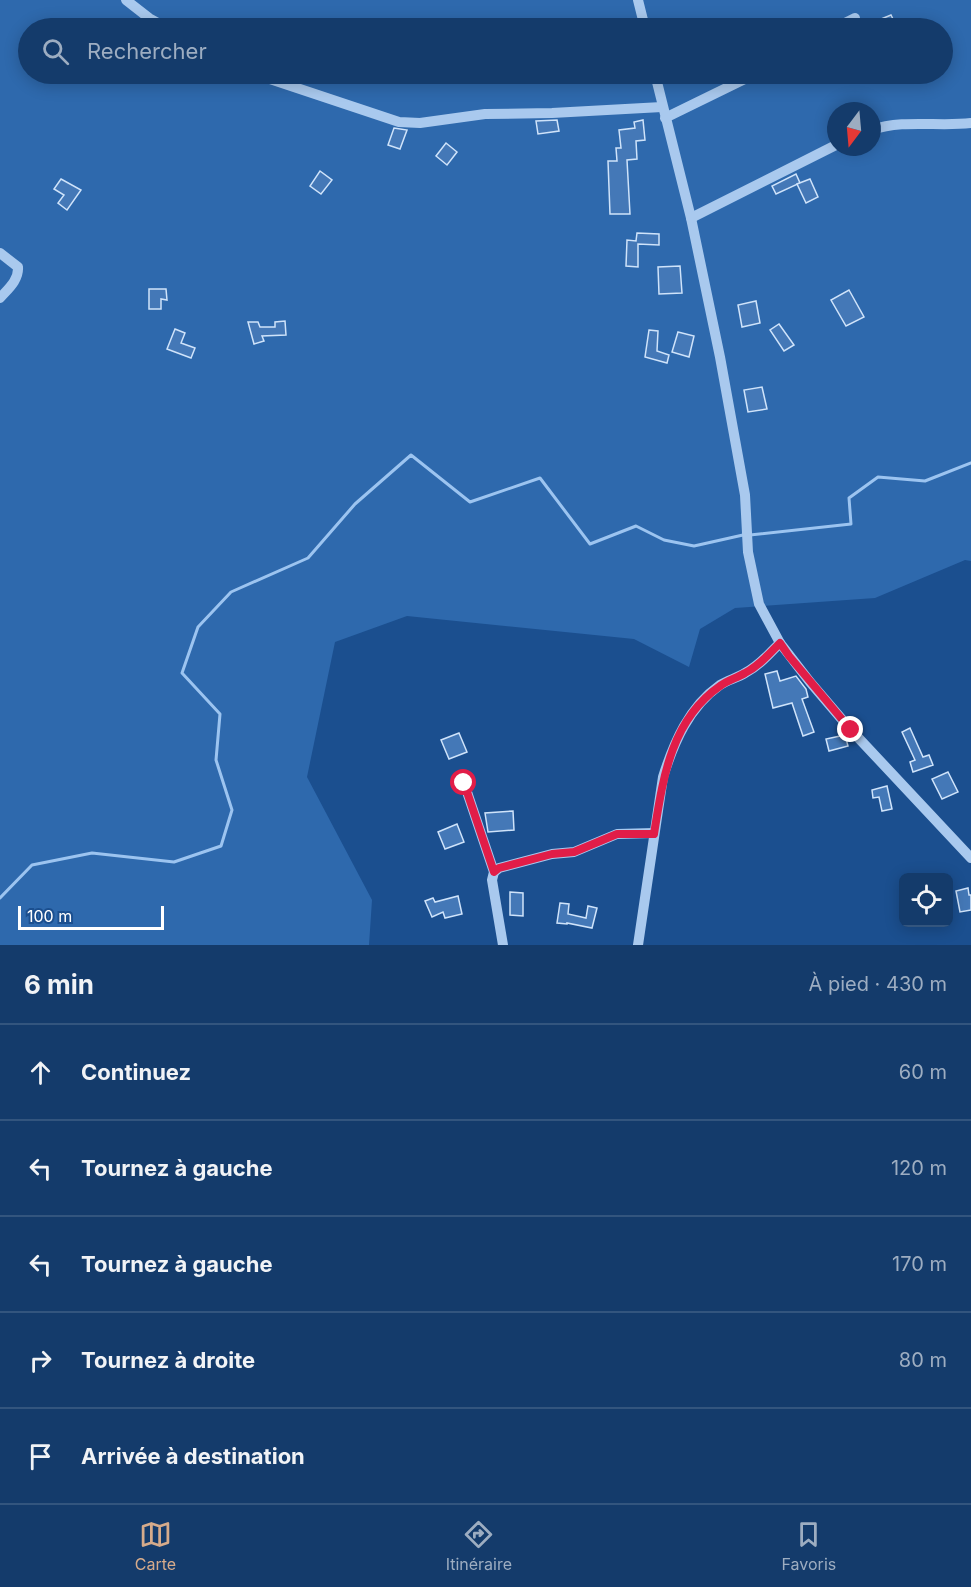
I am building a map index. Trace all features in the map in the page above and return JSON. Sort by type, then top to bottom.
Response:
[{"type":"street","points":[[126,0],[152,18]]},
{"type":"street","points":[[638,0],[642,18]]},
{"type":"street","points":[[285,84],[399,122],[420,123],[485,114],[664,113],[731,84]]},
{"type":"street","points":[[657,84],[691,218],[735,436],[745,495],[748,552],[757,596],[768,622],[789,656],[851,730],[971,858]]},
{"type":"street","points":[[881,127],[971,123]]},
{"type":"street","points":[[691,218],[827,150]]},
{"type":"street","points":[[0,253],[18,267],[19,274],[0,298]]},
{"type":"street","points":[[638,945],[663,777],[669,759],[690,715],[702,701],[722,684],[754,668],[780,643]]},
{"type":"street","points":[[464,783],[494,872],[492,880],[503,945]]},
{"type":"street","points":[[494,872],[499,868],[552,854],[574,852],[617,834],[654,834]]},
{"type":"shaded area","points":[[0,0],[971,0],[971,561],[965,560],[875,598],[735,608],[700,629],[689,667],[634,639],[407,616],[335,642],[307,777],[372,900],[369,945],[0,945]]},
{"type":"building","points":[[557,120],[559,131],[538,134],[536,121]]},
{"type":"building","points":[[643,120],[645,140],[636,141],[637,159],[627,160],[630,214],[610,214],[608,161],[617,161],[616,148],[621,148],[619,130],[635,128],[634,122]]},
{"type":"building","points":[[394,128],[407,130],[400,149],[388,145]]},
{"type":"building","points":[[446,143],[457,152],[447,165],[436,156]]},
{"type":"building","points":[[320,171],[332,180],[321,194],[310,186]]},
{"type":"building","points":[[796,174],[800,183],[776,194],[772,186]]},
{"type":"building","points":[[61,179],[81,190],[67,210],[58,203],[64,195],[54,189]]},
{"type":"building","points":[[810,179],[818,197],[806,203],[797,184]]},
{"type":"building","points":[[637,233],[659,234],[659,245],[638,244],[638,267],[626,266],[627,240],[636,241]]},
{"type":"building","points":[[680,266],[682,293],[659,294],[658,267]]},
{"type":"building","points":[[149,289],[166,289],[167,300],[161,299],[161,309],[149,309]]},
{"type":"building","points":[[849,290],[864,317],[846,326],[831,300]]},
{"type":"building","points":[[756,301],[760,323],[742,327],[738,305]]},
{"type":"building","points":[[285,321],[286,335],[262,336],[264,341],[254,344],[248,322],[258,322],[260,327],[275,327],[275,322]]},
{"type":"building","points":[[779,324],[794,345],[784,351],[770,330]]},
{"type":"building","points":[[175,329],[185,333],[181,343],[195,348],[191,358],[167,349]]},
{"type":"building","points":[[649,330],[658,331],[657,351],[669,355],[667,363],[645,357]]},
{"type":"building","points":[[678,332],[694,336],[689,357],[672,352]]},
{"type":"building","points":[[762,387],[767,409],[748,412],[744,390]]},
{"type":"building","points":[[777,671],[780,681],[796,676],[806,689],[808,697],[802,699],[814,732],[803,736],[792,703],[773,708],[765,674]]},
{"type":"building","points":[[910,728],[923,757],[929,755],[933,765],[913,772],[910,762],[915,760],[902,732]]},
{"type":"building","points":[[459,733],[467,752],[449,759],[441,740]]},
{"type":"building","points":[[845,735],[848,746],[829,751],[826,739]]},
{"type":"building","points":[[948,772],[958,792],[942,799],[932,779]]},
{"type":"building","points":[[887,786],[892,809],[882,811],[879,797],[873,798],[872,790]]},
{"type":"building","points":[[513,811],[514,830],[488,832],[485,813]]},
{"type":"building","points":[[457,824],[464,842],[445,849],[438,832]]},
{"type":"building","points":[[968,888],[969,895],[971,895],[971,910],[960,912],[956,891]]},
{"type":"building","points":[[510,892],[523,893],[523,916],[510,915]]},
{"type":"building","points":[[458,896],[462,914],[445,918],[443,912],[432,917],[425,901],[433,898],[435,902]]},
{"type":"building","points":[[560,903],[569,904],[568,914],[586,918],[588,906],[597,908],[592,928],[557,923]]},
{"type":"waterway","points":[[0,898],[32,865],[92,853],[174,862],[221,846],[232,810],[216,760],[220,714],[182,673],[198,627],[231,592],[308,558],[355,504],[411,455],[470,502],[540,478],[590,544],[636,526],[664,540],[694,546],[743,535]]},
{"type":"waterway","points":[[750,535],[851,524],[849,498],[878,477],[925,481],[971,463]]},
{"type":"route","points":[[464,783],[494,872],[499,868],[552,854],[574,852],[617,834],[654,834],[663,777],[690,715],[722,684],[754,668],[780,643],[851,730]]}]
